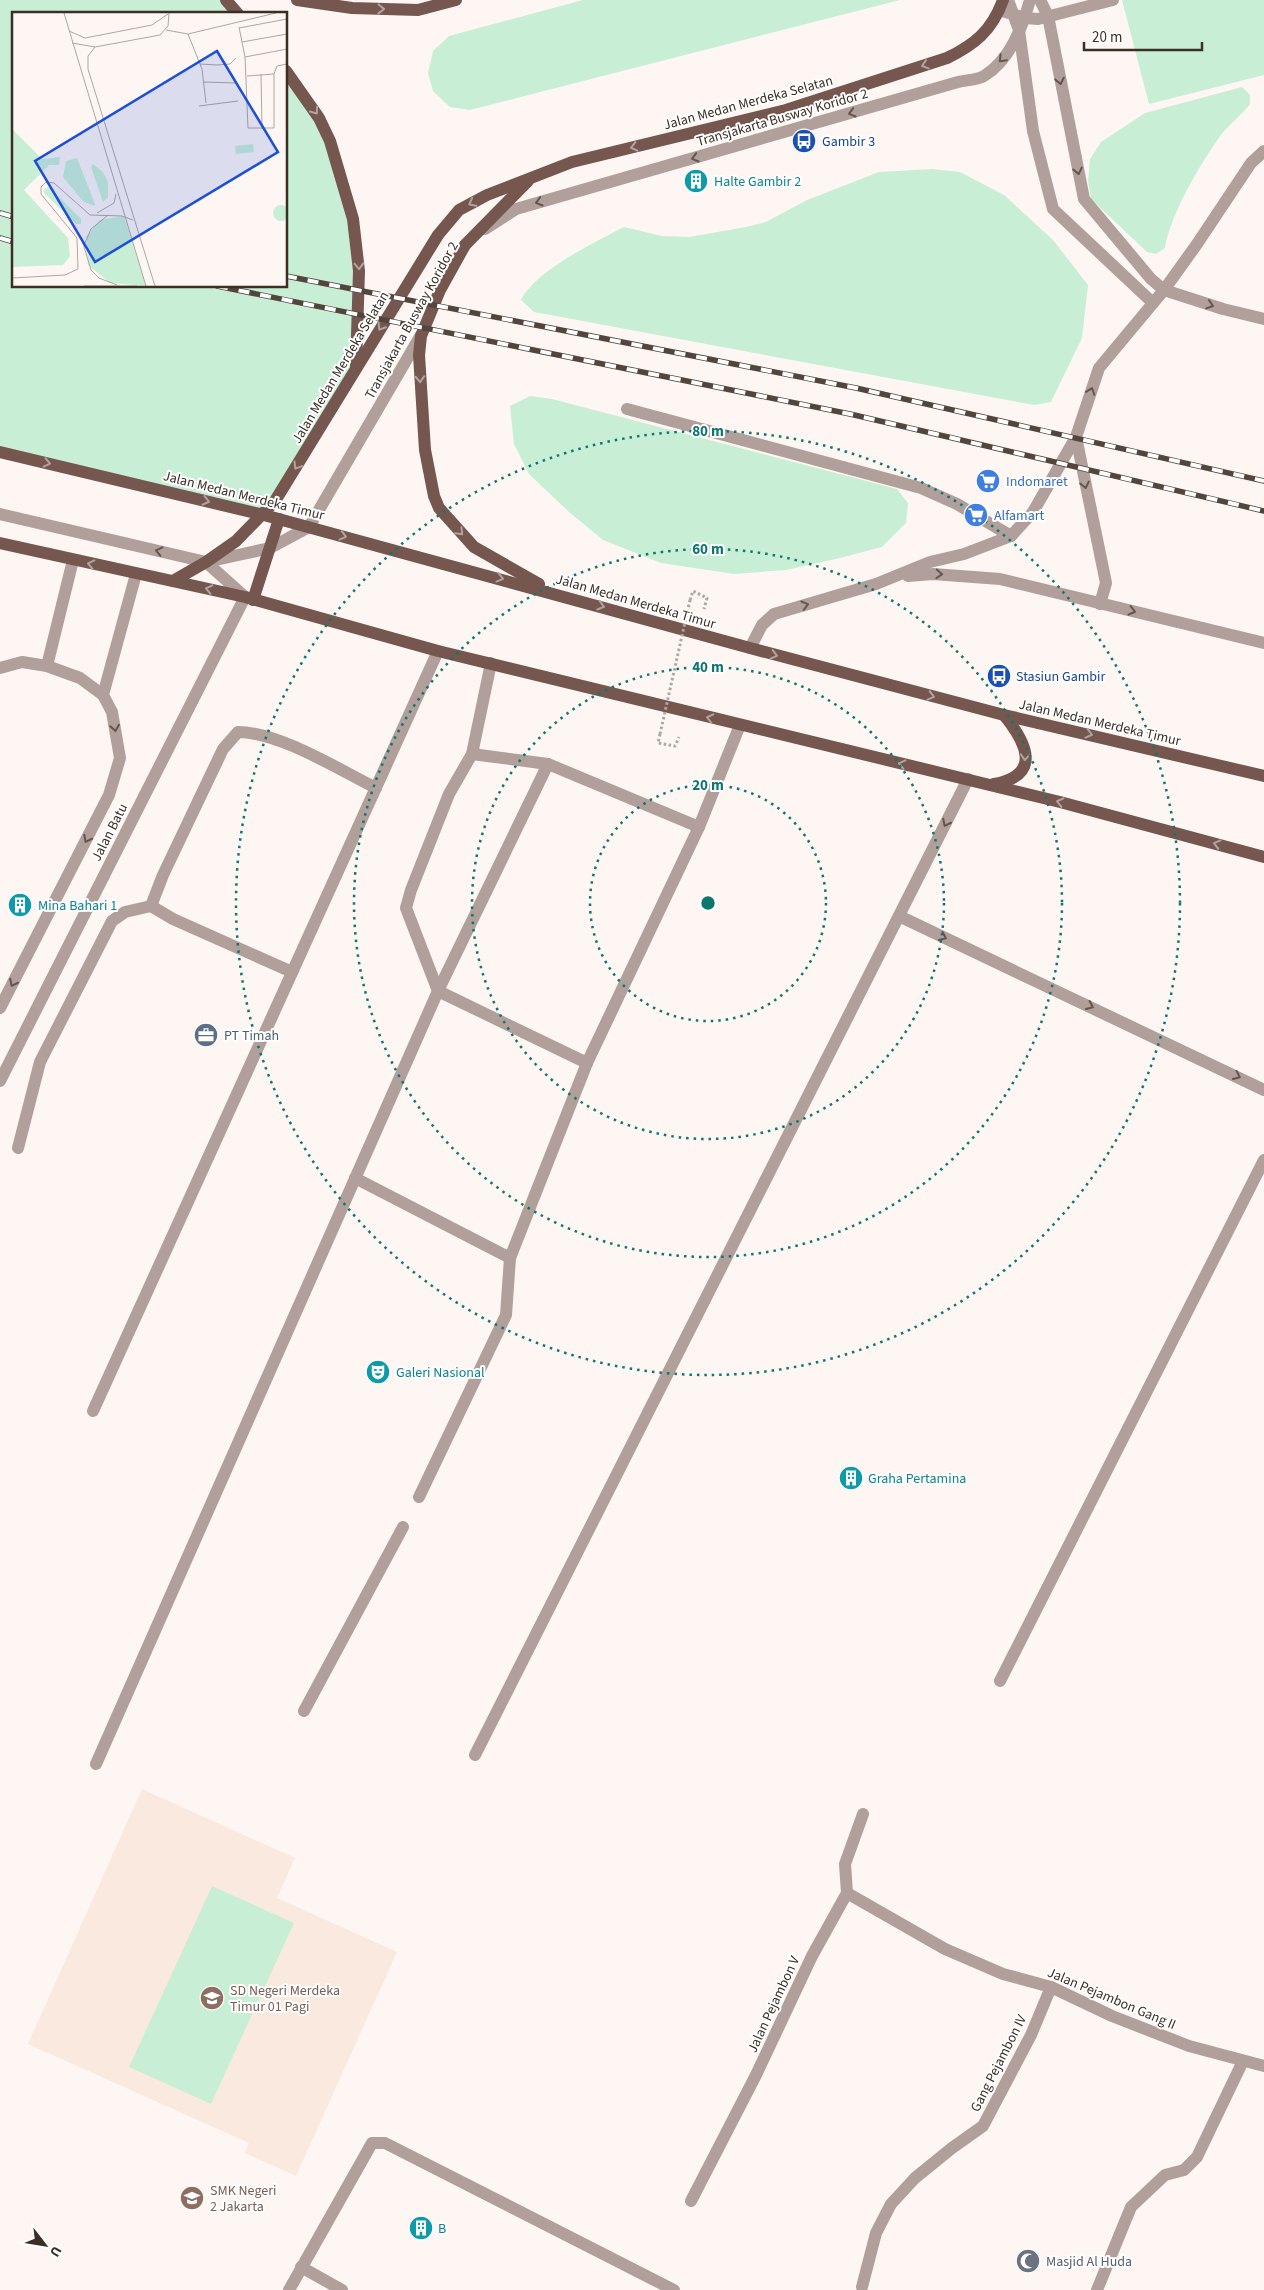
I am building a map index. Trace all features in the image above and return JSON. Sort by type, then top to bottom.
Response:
[{"type":"main road","points":[[226,0],[236,12]]},
{"type":"main road","points":[[298,0],[352,8],[418,10],[456,0]]},
{"type":"main road","name":"Jalan Medan Merdeka Selatan","points":[[173,581],[206,562],[236,541],[264,515],[292,476],[438,234],[459,210],[487,195],[572,162],[786,110],[947,58],[970,47],[988,29],[1001,5]]},
{"type":"main road","points":[[288,74],[319,118],[330,141],[353,219],[359,271],[356,368]]},
{"type":"main road","name":"Jalan Medan Merdeka Selatan","points":[[533,176],[465,245],[440,290],[421,336],[419,355],[423,432],[434,496],[439,508],[474,547],[554,593]]},
{"type":"main road","name":"Jalan Medan Merdeka Timur","points":[[0,452],[264,515],[750,648],[1004,715],[1264,776]]},
{"type":"main road","points":[[249,598],[270,548],[279,519]]},
{"type":"main road","points":[[0,542],[72,560],[249,598],[438,651],[740,726],[968,779],[1264,857]]},
{"type":"main road","points":[[989,785],[1007,781],[1019,774],[1026,759],[1026,750],[1021,737],[1004,715]]},
{"type":"street","points":[[1008,0],[1020,17]]},
{"type":"street","name":"Transjakarta Busway Koridor 2","points":[[309,527],[421,336],[462,253],[485,228],[516,209],[958,82],[984,77],[1007,56],[1019,30],[1020,17],[1030,0]]},
{"type":"street","points":[[1040,0],[1048,16],[1084,199],[1151,279],[1164,290],[1222,309],[1264,319]]},
{"type":"street","points":[[1001,5],[1020,17],[1048,16],[1113,0]]},
{"type":"street","points":[[1019,30],[1033,131],[1053,209],[1153,303]]},
{"type":"street","points":[[750,648],[762,625],[774,614],[890,578],[930,562],[964,554],[1011,536],[1033,512],[1076,437],[1099,368],[1164,290],[1252,163],[1264,151]]},
{"type":"street","points":[[627,409],[921,488],[957,504],[1011,536]]},
{"type":"street","points":[[1076,437],[1106,583],[1100,604]]},
{"type":"street","points":[[0,514],[206,562],[270,548],[309,527]]},
{"type":"street","points":[[47,666],[72,560]]},
{"type":"street","points":[[206,562],[249,598]]},
{"type":"street","points":[[103,695],[136,574]]},
{"type":"street","points":[[890,578],[932,574],[1000,579],[1264,643]]},
{"type":"street","name":"Jalan Batu","points":[[0,1081],[249,598]]},
{"type":"street","points":[[93,1411],[438,651]]},
{"type":"street","points":[[0,668],[22,662],[47,666],[80,678],[103,695],[112,712],[120,758],[109,795],[0,1008]]},
{"type":"street","points":[[491,664],[472,754],[449,794],[411,890],[406,908],[438,991],[587,1064]]},
{"type":"street","points":[[419,1497],[506,1314],[510,1258],[587,1064],[699,827],[740,726]]},
{"type":"street","points":[[151,906],[163,875],[223,748],[238,732],[253,732],[274,738],[376,788]]},
{"type":"street","points":[[472,754],[548,764],[699,827]]},
{"type":"street","points":[[96,1764],[438,991],[548,764]]},
{"type":"street","points":[[475,1755],[968,779]]},
{"type":"street","points":[[18,1148],[40,1062],[112,921],[125,912],[151,906],[173,919],[292,972]]},
{"type":"street","points":[[899,916],[1264,1090]]},
{"type":"street","points":[[1000,1681],[1264,1160]]},
{"type":"street","points":[[355,1178],[510,1258]]},
{"type":"street","points":[[304,1711],[403,1527]]},
{"type":"street","points":[[847,1893],[846,1864],[863,1814]]},
{"type":"street","name":"Jalan Pejambon Gang II","points":[[847,1893],[945,1949],[1003,1974],[1052,1986],[1112,2016],[1189,2046],[1264,2066]]},
{"type":"street","name":"Jalan Pejambon V","points":[[691,2201],[756,2075],[812,1956],[847,1893]]},
{"type":"street","name":"Gang Pejambon IV","points":[[862,2287],[876,2234],[891,2204],[915,2178],[983,2126],[1031,2035],[1052,1986]]},
{"type":"street","points":[[1096,2290],[1131,2208],[1165,2175],[1184,2170],[1197,2157],[1243,2060]]},
{"type":"street","points":[[289,2290],[372,2143],[385,2142],[674,2290]]},
{"type":"street","points":[[301,2267],[342,2290]]},
{"type":"path","points":[[658,743],[693,591],[707,598],[703,612]]},
{"type":"shaded area","name":"SD Negeri Merdeka Timur 01 Pagi","points":[[142,1789],[295,1858],[277,1898],[397,1952],[296,2176],[245,2153],[249,2143],[28,2044]]},
{"type":"green space","points":[[0,0],[226,0],[236,12],[12,12],[12,288],[288,288],[288,74],[319,118],[353,219],[355,368],[264,515],[0,453]]},
{"type":"green space","points":[[583,0],[900,0],[470,110],[450,107],[433,91],[428,73],[433,51],[449,36]]},
{"type":"green space","points":[[1122,0],[1264,0],[1264,75],[1149,104]]},
{"type":"green space","points":[[1242,87],[1250,95],[1250,104],[1221,135],[1187,189],[1173,220],[1165,248],[1156,254],[1147,252],[1091,199],[1088,181],[1090,159],[1101,142],[1145,113]]},
{"type":"green space","points":[[932,169],[960,172],[1004,195],[1053,240],[1088,285],[1082,338],[1051,402],[1034,405],[534,312],[521,300],[528,289],[552,268],[582,249],[624,227],[662,236],[689,237],[746,227],[766,222],[807,200],[879,172]]},
{"type":"green space","points":[[530,396],[552,399],[897,489],[908,503],[906,523],[882,547],[786,570],[734,574],[661,563],[603,540],[569,512],[529,474],[514,444],[510,406]]},
{"type":"green space","points":[[212,1886],[294,1923],[211,2104],[129,2067]]},
{"type":"railway","points":[[0,213],[12,216]]},
{"type":"railway","points":[[0,238],[12,241]]},
{"type":"railway","points":[[288,276],[856,388],[1264,481]]},
{"type":"railway","points":[[227,288],[850,414],[1264,511]]},
{"type":"place","name":"Gambir 3","points":[[804,141]]},
{"type":"place","name":"Halte Gambir 2","points":[[696,181]]},
{"type":"place","name":"Indomaret","points":[[988,481]]},
{"type":"place","name":"Alfamart","points":[[976,515]]},
{"type":"place","name":"Stasiun Gambir","points":[[999,676]]},
{"type":"place","name":"Mina Bahari 1","points":[[20,905]]},
{"type":"place","name":"PT Timah","points":[[206,1035]]},
{"type":"place","name":"Galeri Nasional","points":[[378,1372]]},
{"type":"place","name":"Graha Pertamina","points":[[851,1478]]},
{"type":"place","name":"SD Negeri Merdeka Timur 01 Pagi","points":[[212,1998]]},
{"type":"place","name":"SMK Negeri 2 Jakarta","points":[[192,2198]]},
{"type":"place","name":"B","points":[[421,2228]]},
{"type":"place","name":"Masjid Al Huda","points":[[1028,2261]]}]
